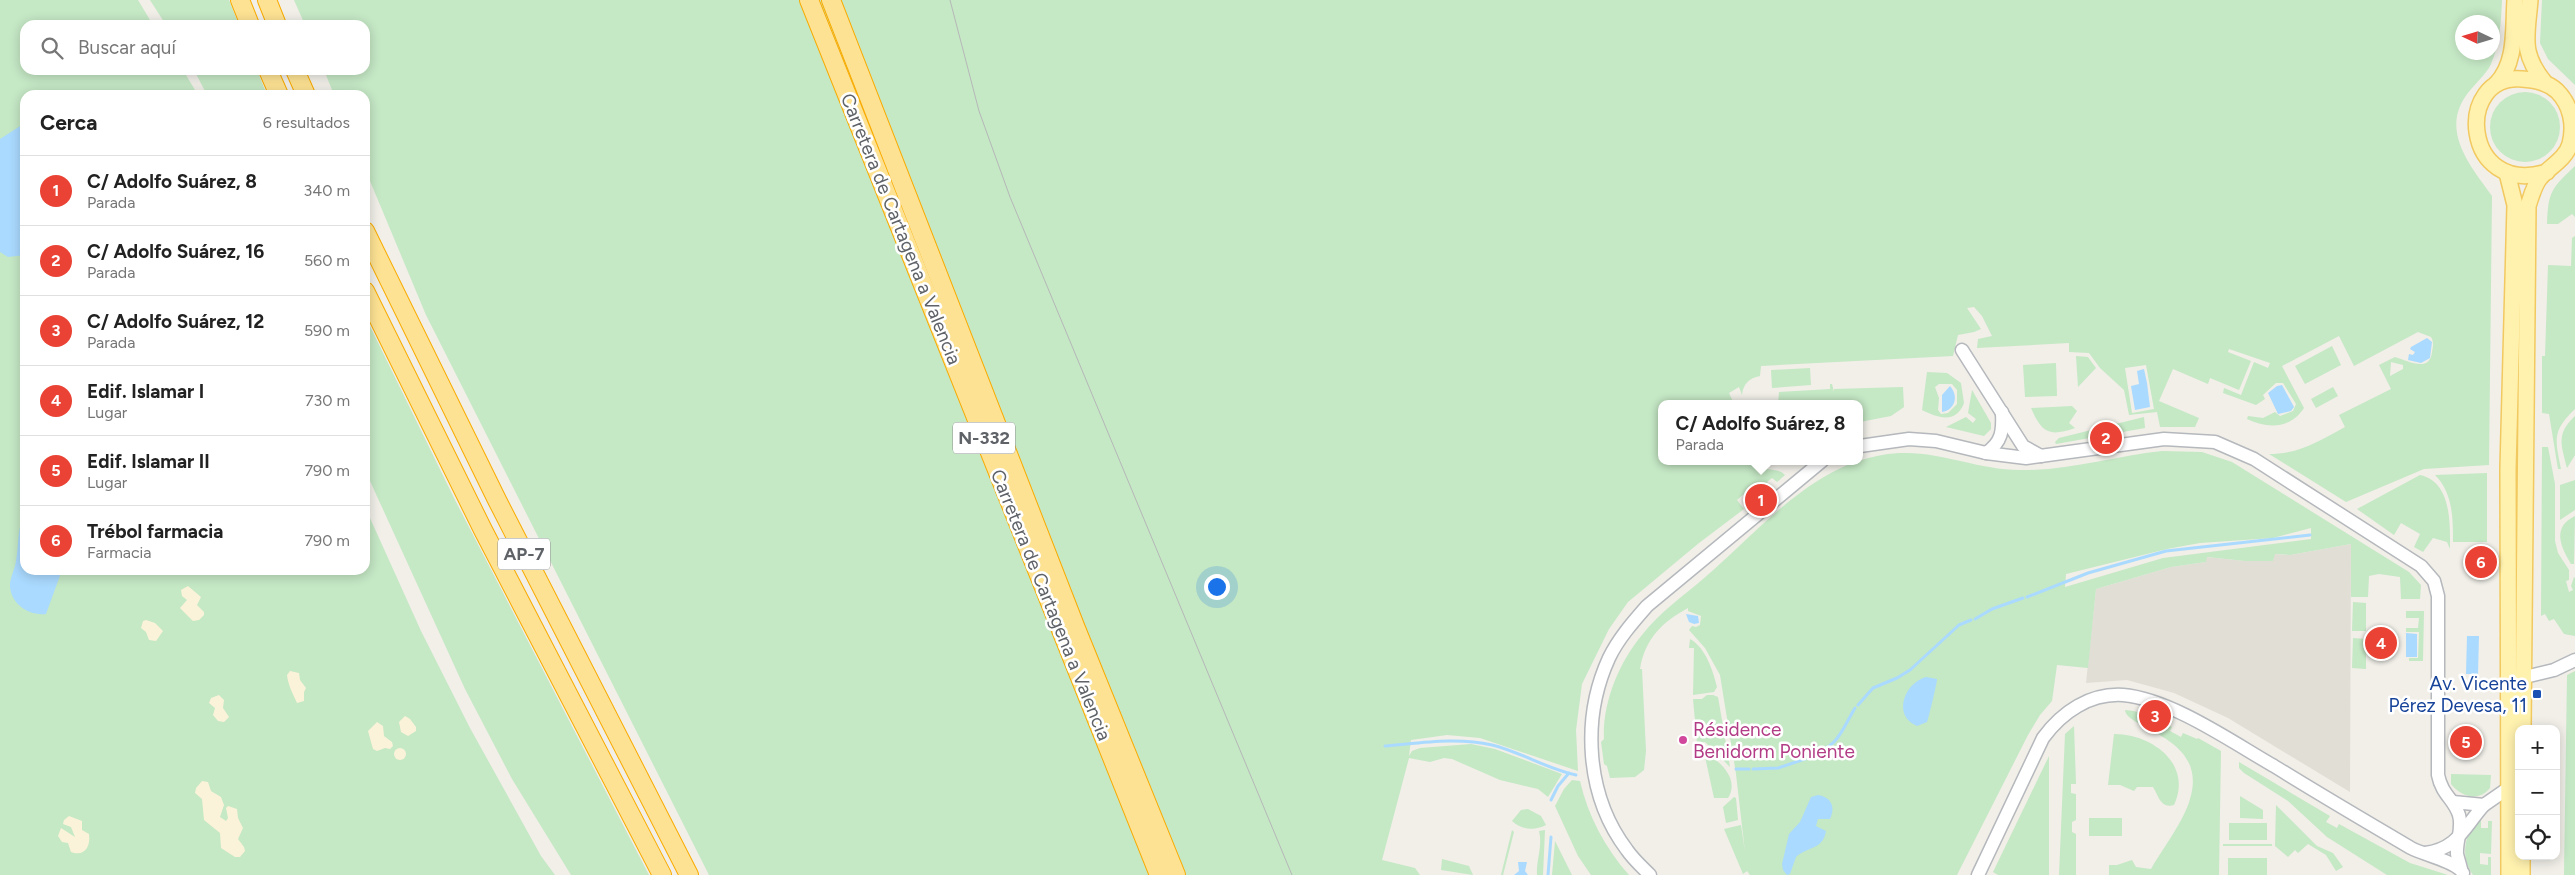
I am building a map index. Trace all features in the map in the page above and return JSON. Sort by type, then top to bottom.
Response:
[{"type":"highway","points":[[240,0],[248,20]]},
{"type":"highway","points":[[267,0],[275,20]]},
{"type":"highway","name":"Carretera de Cartagena a Valencia","points":[[809,0],[1159,875]]},
{"type":"highway","name":"Carretera de Cartagena a Valencia","points":[[831,0],[1075,626],[1176,875]]},
{"type":"highway","points":[[270,75],[277,90]]},
{"type":"highway","points":[[298,75],[304,90]]},
{"type":"highway","name":"AP-7","points":[[370,241],[496,500],[689,875]]},
{"type":"highway","name":"AP-7","points":[[370,301],[484,530],[662,875]]},
{"type":"main road","points":[[2515,0],[2512,54],[2505,75],[2481,102],[2476,118],[2476,135],[2487,158],[2492,164],[2507,173],[2527,176],[2547,172]]},
{"type":"main road","points":[[2524,725],[2528,206],[2539,179],[2559,160],[2573,142],[2573,116],[2566,102],[2534,70],[2526,48],[2530,0]]},
{"type":"main road","points":[[2491,89],[2503,81],[2516,78],[2545,82]]},
{"type":"main road","points":[[2507,173],[2515,204],[2508,469],[2509,875]]},
{"type":"main road","points":[[2522,860],[2522,875]]},
{"type":"street","points":[[1962,350],[2024,446],[2041,456]]},
{"type":"street","points":[[1986,453],[2000,439],[2003,430],[2002,412]]},
{"type":"street","points":[[1863,446],[1909,439],[1936,441],[2012,458],[2041,456],[2164,438],[2215,442],[2246,455],[2282,476],[2421,566],[2434,581],[2438,596],[2438,775],[2445,795],[2453,802],[2459,815],[2460,837],[2457,852],[2463,872]]},
{"type":"street","points":[[1650,875],[1626,850],[1605,812],[1595,781],[1591,734],[1599,686],[1610,657],[1631,624],[1647,606],[1817,465]]},
{"type":"street","points":[[2525,677],[2546,673],[2575,660]]},
{"type":"street","points":[[1978,875],[2051,727],[2059,718],[2084,702],[2099,697],[2120,695],[2148,700],[2190,718],[2422,854],[2463,872]]},
{"type":"street","points":[[2422,854],[2440,852],[2460,837],[2484,804],[2510,787]]},
{"type":"street","points":[[2453,802],[2484,804]]},
{"type":"shaded area","points":[[2351,544],[2350,792],[2228,718],[2174,693],[2127,680],[2086,683],[2096,589],[2171,567],[2206,562],[2206,557],[2245,561],[2273,561],[2274,554],[2290,555]]},
{"type":"green space","points":[[0,0],[138,0],[150,20],[20,20],[20,75],[186,75],[195,90],[20,90],[20,575],[370,575],[370,518],[421,631],[470,728],[541,856],[555,875],[0,875]]},
{"type":"green space","points":[[150,0],[229,0],[237,20],[163,20]]},
{"type":"green space","points":[[294,0],[2502,0],[2500,32],[2500,15],[2455,15],[2455,60],[2492,60],[2486,72],[2465,97],[2458,110],[2456,124],[2462,150],[2468,162],[2492,196],[2489,465],[2424,469],[2346,502],[2269,454],[2300,449],[2318,442],[2345,427],[2339,415],[2391,389],[2379,365],[2395,357],[2418,364],[2427,362],[2432,352],[2433,341],[2431,337],[2418,332],[2354,366],[2339,336],[2282,366],[2304,408],[2292,420],[2278,425],[2263,424],[2247,419],[2248,416],[2263,418],[2275,412],[2280,416],[2293,411],[2296,404],[2283,383],[2276,383],[2263,395],[2265,399],[2256,405],[2223,393],[2224,388],[2241,395],[2254,362],[2268,368],[2270,363],[2229,349],[2228,352],[2251,361],[2239,390],[2210,378],[2208,384],[2173,369],[2159,401],[2199,418],[2195,427],[2160,427],[2157,412],[2129,415],[2124,390],[2100,368],[2089,353],[2069,352],[2069,343],[1977,348],[1978,339],[1992,336],[1982,316],[1974,307],[1967,308],[1981,329],[1958,335],[1953,356],[1761,366],[1760,376],[1747,382],[1742,395],[1739,387],[1729,393],[1732,400],[1658,400],[1658,465],[1758,465],[1766,469],[1782,472],[1785,475],[1777,482],[1772,478],[1767,482],[1769,485],[1760,493],[1762,496],[1758,499],[1750,489],[1737,500],[1744,509],[1699,543],[1628,602],[1609,629],[1582,684],[1576,730],[1578,771],[1480,738],[1447,735],[1411,740],[1409,756],[1412,751],[1420,748],[1471,744],[1495,749],[1562,774],[1548,797],[1538,789],[1500,780],[1452,759],[1444,758],[1430,762],[1409,758],[1382,860],[1415,868],[1420,875],[709,875],[426,315],[370,181],[370,90],[332,90],[326,75],[370,75],[370,20],[303,20]],"holes":[[[2391,362],[2403,365],[2403,369],[2390,376]],[[2146,365],[2154,409],[2132,413],[2125,368]]]},
{"type":"green space","points":[[2542,0],[2575,0],[2575,85],[2548,59],[2540,43]]},
{"type":"green space","points":[[197,75],[259,75],[265,90],[204,90]]},
{"type":"green space","points":[[2532,92],[2545,98],[2554,107],[2558,113],[2560,127],[2558,141],[2550,152],[2539,160],[2518,162],[2511,160],[2500,152],[2492,141],[2490,120],[2492,113],[2500,102],[2511,94]]},
{"type":"green space","points":[[2575,166],[2575,217],[2572,214],[2558,224],[2547,224],[2550,197],[2556,185]]},
{"type":"green space","points":[[2575,236],[2575,409],[2562,423],[2557,436],[2557,450],[2561,469],[2558,469],[2549,414],[2542,413],[2542,356],[2545,356],[2548,265],[2571,266],[2572,238]]},
{"type":"green space","points":[[370,326],[455,500],[649,875],[571,875],[512,779],[465,689],[370,481]]},
{"type":"green space","points":[[2332,346],[2341,365],[2305,384],[2295,366]]},
{"type":"green space","points":[[2076,356],[2088,357],[2096,368],[2078,387]]},
{"type":"green space","points":[[2056,363],[2057,396],[2025,397],[2023,365]]},
{"type":"green space","points":[[1810,368],[1811,385],[1772,388],[1771,370]]},
{"type":"green space","points":[[1927,372],[1947,373],[1961,383],[1964,403],[1961,410],[1956,414],[1951,417],[1940,417],[1922,410]],"holes":[[[1939,384],[1952,384],[1957,390],[1957,404],[1948,413],[1941,414],[1938,410],[1939,398],[1935,387]]]},
{"type":"green space","points":[[1830,384],[1832,384],[1834,392],[1834,389],[1903,387],[1904,407],[1891,416],[1863,421],[1863,400],[1778,400],[1779,392],[1830,389]]},
{"type":"green space","points":[[2333,387],[2338,396],[2316,408],[2311,399]]},
{"type":"green space","points":[[1972,390],[1991,423],[1991,429],[1984,436],[1946,427],[1966,417],[1973,423],[1976,419],[1968,413]]},
{"type":"green space","points":[[2072,406],[2077,411],[2069,423],[2075,428],[2059,432],[2047,431],[2043,428],[2031,408]]},
{"type":"green space","points":[[2575,416],[2575,455],[2567,468],[2562,440],[2565,428]]},
{"type":"green space","points":[[2144,417],[2145,428],[2056,444],[2055,442],[2059,438]]},
{"type":"green space","points":[[2542,447],[2548,447],[2555,484],[2555,541],[2558,553],[2569,570],[2569,580],[2566,581],[2569,592],[2573,590],[2571,586],[2575,578],[2575,636],[2564,634],[2554,619],[2549,621],[2545,614],[2541,616]]},
{"type":"green space","points":[[2162,451],[2202,452],[2232,462],[2409,572],[2421,585],[2420,599],[2401,599],[2400,577],[2379,574],[2369,576],[2368,597],[2351,597],[2351,544],[2290,555],[2275,554],[2273,561],[2245,561],[2207,557],[2206,562],[2171,567],[2096,589],[2088,668],[2057,665],[2052,701],[2040,715],[2028,735],[1957,875],[1750,875],[1747,871],[1743,874],[1724,829],[1741,825],[1745,852],[1736,774],[1720,675],[1705,648],[1689,630],[1692,626],[1700,625],[1701,616],[1688,611],[1688,608],[1670,619],[1656,632],[1642,658],[1640,669],[1642,669],[1646,751],[1644,770],[1635,777],[1610,778],[1607,766],[1604,764],[1601,742],[1604,739],[1606,712],[1619,671],[1634,646],[1663,612],[1703,579],[1765,522],[1808,487],[1831,473],[1849,465],[1863,465],[1863,460],[1882,455],[1901,453],[1935,456],[2002,469],[2038,470]],"holes":[[[2311,528],[2311,539],[2163,558],[2065,587],[2066,574],[2167,549],[2200,543],[2273,538]]]},
{"type":"green space","points":[[2487,473],[2487,542],[2453,542],[2449,498],[2435,475]]},
{"type":"green space","points":[[2420,475],[2430,479],[2444,495],[2449,516],[2450,549],[2447,542],[2433,538],[2423,552],[2414,547],[2420,534],[2401,523],[2394,535],[2357,509]]},
{"type":"green space","points":[[2575,480],[2575,510],[2560,520],[2560,485]]},
{"type":"green space","points":[[2575,516],[2574,564],[2571,564],[2561,544],[2560,537],[2563,526]]},
{"type":"green space","points":[[2353,602],[2366,603],[2366,631],[2352,631]]},
{"type":"green space","points":[[2406,611],[2424,611],[2423,661],[2409,661],[2409,658],[2418,658],[2419,632],[2406,632],[2406,628],[2418,628],[2419,618],[2406,618]]},
{"type":"green space","points":[[2353,638],[2366,639],[2366,669],[2352,668]]},
{"type":"green space","points":[[1690,639],[1696,643],[1708,660],[1717,687],[1714,692],[1693,695],[1694,648],[1689,648]]},
{"type":"green space","points":[[2575,671],[2575,875],[2564,875],[2567,675]]},
{"type":"green space","points":[[1707,695],[1718,697],[1730,767],[1705,742],[1697,743],[1693,699],[1702,699]]},
{"type":"green space","points":[[2125,710],[2150,716],[2172,727],[2170,731],[2181,737],[2183,733],[2198,738],[2221,751],[2219,875],[2109,875],[2109,865],[2117,865],[2132,860],[2136,867],[2151,869],[2183,816],[2190,799],[2193,778],[2188,761],[2178,748],[2165,738],[2129,717]]},
{"type":"green space","points":[[2074,726],[2076,784],[2071,784],[2071,793],[2076,794],[2076,820],[2072,822],[2072,832],[2076,834],[2076,875],[2059,875],[2065,734]]},
{"type":"green space","points":[[2114,734],[2142,739],[2165,754],[2173,765],[2178,777],[2178,790],[2174,805],[2163,804],[2153,787],[2137,787],[2134,791],[2120,785],[2108,785]]},
{"type":"green space","points":[[1704,752],[1716,760],[1730,777],[1732,784],[1728,798],[1714,798]]},
{"type":"green space","points":[[2049,756],[2049,875],[1998,875],[1993,872]]},
{"type":"green space","points":[[2239,762],[2330,816],[2326,822],[2337,828],[2339,824],[2410,863],[2448,875],[2387,875],[2327,837],[2288,801],[2244,773],[2239,768]]},
{"type":"green space","points":[[2451,774],[2491,775],[2490,788],[2481,795],[2465,795],[2451,784]]},
{"type":"green space","points":[[1572,780],[1580,781],[1588,807],[1605,843],[1629,875],[1591,875],[1578,856],[1555,806],[1564,789]]},
{"type":"green space","points":[[2240,796],[2263,810],[2263,819],[2240,818]]},
{"type":"green space","points":[[1734,797],[1736,798],[1738,820],[1726,823],[1723,807]]},
{"type":"green space","points":[[2276,805],[2317,846],[2333,853],[2343,867],[2336,871],[2326,855],[2308,844],[2298,853],[2295,850],[2288,857],[2275,846]]},
{"type":"green space","points":[[1528,809],[1541,816],[1546,825],[1528,829],[1512,821],[1521,810]]},
{"type":"green space","points":[[2481,816],[2481,828],[2488,828],[2488,821],[2492,821],[2491,854],[2480,853],[2480,864],[2488,865],[2488,857],[2491,857],[2491,875],[2473,875],[2466,860],[2465,852],[2468,836],[2475,822]]},
{"type":"green space","points":[[2089,818],[2122,818],[2122,836],[2089,836]]},
{"type":"green space","points":[[2229,823],[2267,823],[2267,840],[2229,840]]},
{"type":"green space","points":[[1512,830],[1514,832],[1503,875],[1501,875]]},
{"type":"green space","points":[[1545,830],[1543,875],[1537,875],[1539,831]]},
{"type":"green space","points":[[1555,841],[1572,875],[1552,875]]},
{"type":"green space","points":[[2223,844],[2272,844],[2272,846],[2223,846]]},
{"type":"green space","points":[[2228,858],[2267,858],[2267,875],[2228,875]]},
{"type":"green space","points":[[1442,859],[1469,866],[1473,875],[1441,870]]},
{"type":"sand","points":[[188,586],[201,597],[197,605],[204,612],[204,615],[199,620],[193,621],[180,608],[187,600],[182,596],[181,590]]},
{"type":"sand","points":[[143,621],[155,623],[163,631],[156,641],[149,640],[146,632],[141,628]]},
{"type":"sand","points":[[290,671],[299,673],[300,680],[306,688],[304,701],[297,703],[287,675]]},
{"type":"sand","points":[[219,695],[224,700],[223,708],[229,717],[224,722],[218,721],[213,715],[215,708],[209,703],[211,698]]},
{"type":"sand","points":[[405,716],[416,727],[416,731],[408,736],[401,732],[399,722]]},
{"type":"sand","points":[[377,722],[383,726],[384,736],[392,742],[393,746],[390,749],[385,748],[377,751],[373,749],[368,731]]},
{"type":"sand","points":[[398,748],[402,748],[406,754],[402,760],[398,760],[394,756],[394,752]]},
{"type":"sand","points":[[202,781],[208,782],[211,791],[221,797],[224,805],[220,817],[226,821],[228,818],[226,808],[228,806],[237,809],[238,818],[243,828],[238,839],[245,851],[240,857],[235,857],[221,848],[220,833],[204,820],[202,799],[195,793],[196,788]]},
{"type":"sand","points":[[69,816],[82,821],[82,830],[89,834],[88,847],[83,852],[71,852],[68,843],[62,842],[58,836],[61,828],[75,837],[71,827],[63,824],[64,820]]},
{"type":"water","points":[[20,126],[20,256],[8,257],[0,252],[0,139]]},
{"type":"water","points":[[2427,338],[2432,342],[2430,358],[2421,363],[2408,360],[2409,354],[2413,355],[2415,352],[2410,349],[2411,347]]},
{"type":"water","points":[[2144,369],[2150,407],[2135,410],[2131,386],[2139,384],[2137,371]]},
{"type":"water","points":[[2282,385],[2294,407],[2291,411],[2278,414],[2268,393],[2277,386]]},
{"type":"water","points":[[1950,386],[1955,398],[1953,406],[1942,412],[1942,395]]},
{"type":"water","points":[[20,526],[20,575],[60,575],[46,614],[33,613],[26,610],[13,597],[10,583],[16,561]]},
{"type":"water","points":[[1686,614],[1698,616],[1699,623],[1689,622]]},
{"type":"water","points":[[2406,633],[2417,634],[2417,657],[2406,657]]},
{"type":"water","points":[[2467,636],[2479,636],[2478,674],[2466,674]]},
{"type":"water","points":[[1926,677],[1937,679],[1937,682],[1927,722],[1917,726],[1909,721],[1905,715],[1903,708],[1904,700],[1912,686],[1918,680]]},
{"type":"water","points":[[1818,795],[1829,800],[1832,807],[1830,819],[1818,819],[1816,826],[1826,831],[1824,837],[1818,845],[1796,857],[1790,874],[1787,875],[1783,870],[1782,864],[1789,834],[1800,822],[1811,797]]},
{"type":"water","points":[[1518,862],[1527,862],[1525,871],[1528,875],[1514,875],[1519,871]]},
{"type":"waterway","points":[[2027,597],[2088,573],[2166,551],[2310,535]]},
{"type":"waterway","points":[[1975,619],[1992,609],[2023,598]]},
{"type":"waterway","points":[[1858,705],[1873,688],[1897,678],[1910,670],[1959,625],[1971,620]]},
{"type":"waterway","points":[[1809,757],[1827,748],[1838,738],[1855,708]]},
{"type":"waterway","points":[[1385,746],[1439,741],[1466,741],[1503,748],[1555,769],[1576,775]]},
{"type":"waterway","points":[[1753,769],[1778,768],[1805,759]]},
{"type":"waterway","points":[[1736,769],[1749,769]]},
{"type":"waterway","points":[[1551,800],[1558,786],[1569,773]]},
{"type":"waterway","points":[[1548,875],[1551,837]]},
{"type":"tram line","points":[[950,0],[979,111],[1010,197],[1292,875]]},
{"type":"place","name":"C/ Adolfo Suárez, 16","points":[[2106,438]]},
{"type":"place","name":"C/ Adolfo Suárez, 8","points":[[1761,500]]},
{"type":"place","name":"Trébol farmacia","points":[[2481,562]]},
{"type":"place","name":"Edif. Islamar I","points":[[2381,643]]},
{"type":"place","name":"Av. Vicente Pérez Devesa, 11","points":[[2537,694]]},
{"type":"place","name":"C/ Adolfo Suárez, 12","points":[[2155,716]]},
{"type":"place","name":"Résidence Benidorm Poniente","points":[[1683,740]]},
{"type":"place","name":"Edif. Islamar II","points":[[2466,742]]}]
